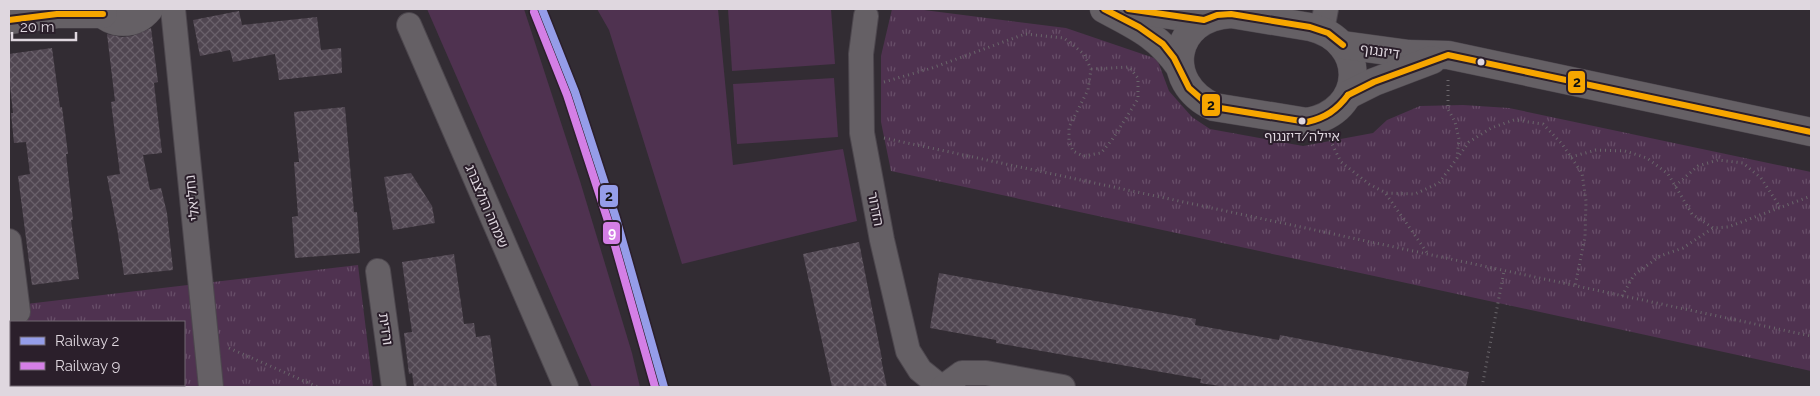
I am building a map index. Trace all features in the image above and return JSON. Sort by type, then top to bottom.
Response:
[{"type":"street","points":[[9,20],[57,14],[101,12],[111,20],[129,22],[138,19],[149,9]]},
{"type":"street","name":"נחליאלי","points":[[173,9],[211,387]]},
{"type":"street","points":[[1104,9],[1154,37],[1169,51],[1180,67]]},
{"type":"street","points":[[1128,9],[1204,20]]},
{"type":"street","points":[[1231,14],[1330,28],[1349,56],[1352,82],[1348,94],[1341,106],[1331,114],[1320,120],[1307,122],[1214,107],[1202,102],[1191,92],[1184,80],[1180,67],[1180,52],[1185,39],[1193,28],[1204,20],[1217,15],[1231,14]]},
{"type":"street","name":"הדרור","points":[[866,16],[861,54],[862,133],[882,240],[908,351],[920,370],[942,387]]},
{"type":"street","name":"שמחה הולצברג","points":[[409,25],[566,387]]},
{"type":"street","name":"דיזנגוף","points":[[1330,28],[1409,54],[1448,55],[1811,132]]},
{"type":"street","name":"דיזנגוף","points":[[1348,94],[1374,82],[1448,55]]},
{"type":"street","points":[[9,241],[18,312]]},
{"type":"street","name":"ורדית","points":[[378,271],[394,387]]},
{"type":"street","points":[[942,387],[962,373],[986,373],[1063,387]]},
{"type":"path","points":[[861,84],[888,82],[1025,34],[1064,38],[1084,54],[1091,69],[1088,90],[1070,127],[1070,141],[1074,151],[1083,156],[1102,153],[1138,99],[1138,78],[1129,66],[1106,66],[1091,69]]},
{"type":"path","points":[[1448,55],[1448,109],[1455,122],[1459,139],[1457,159]]},
{"type":"path","points":[[1320,120],[1341,162],[1369,184],[1386,193],[1415,194],[1439,183],[1469,142],[1491,128],[1514,120],[1543,124],[1562,144],[1582,173],[1586,201],[1585,237],[1575,286]]},
{"type":"path","points":[[862,133],[1504,272],[1811,336]]},
{"type":"path","points":[[1571,157],[1596,150],[1625,151],[1647,158],[1668,174],[1692,214],[1713,228]]},
{"type":"path","points":[[1675,186],[1698,166],[1718,160],[1743,163],[1761,178],[1780,207]]},
{"type":"path","points":[[1386,193],[1429,255]]},
{"type":"path","points":[[1622,296],[1634,275],[1660,256],[1683,248],[1713,228],[1728,227],[1811,196]]},
{"type":"path","points":[[1482,387],[1504,272]]},
{"type":"path","points":[[206,343],[240,352],[318,387]]},
{"type":"green space","points":[[427,9],[524,9],[580,181],[632,353],[640,387],[592,387]]},
{"type":"green space","points":[[597,9],[718,9],[733,165],[843,149],[857,221],[682,264],[609,30]]},
{"type":"green space","points":[[728,9],[831,9],[835,64],[732,71]]},
{"type":"green space","points":[[892,9],[916,9],[1066,28],[1157,59],[1169,91],[1192,117],[1210,129],[1303,146],[1373,133],[1387,120],[1420,106],[1463,105],[1509,108],[1811,172],[1811,371],[891,171],[881,122],[881,56]]},
{"type":"green space","points":[[834,78],[838,137],[737,144],[733,84]]},
{"type":"green space","points":[[358,265],[373,387],[9,387],[9,306]]},
{"type":"building","points":[[239,11],[242,25],[317,17],[321,50],[341,48],[342,73],[279,80],[275,54],[233,62],[230,50],[200,56],[193,20]]},
{"type":"building","points":[[151,28],[158,82],[154,83],[162,153],[143,155],[150,190],[161,188],[167,213],[173,270],[124,275],[107,176],[120,174],[111,102],[115,101],[107,34],[122,37],[132,36]]},
{"type":"building","points":[[52,48],[68,154],[66,154],[73,220],[71,220],[79,279],[32,285],[18,176],[30,174],[26,142],[14,143],[9,54]]},
{"type":"building","points":[[345,107],[354,212],[357,212],[360,253],[295,258],[292,217],[298,216],[294,162],[299,162],[294,112]]},
{"type":"building","points":[[411,173],[432,206],[435,223],[393,230],[384,177]]},
{"type":"building","points":[[859,242],[887,387],[832,387],[803,254]]},
{"type":"building","points":[[454,254],[464,324],[474,323],[476,337],[490,335],[497,387],[414,387],[412,373],[409,374],[404,333],[412,332],[402,262]]},
{"type":"building","points":[[939,273],[1196,319],[1195,325],[1279,340],[1280,335],[1469,372],[1466,387],[1226,387],[1200,383],[1201,379],[996,343],[996,340],[930,328]]},
{"type":"rail line","name":"2","points":[[542,9],[575,92],[616,218],[664,387]]},
{"type":"rail line","name":"9","points":[[534,12],[567,95],[608,221],[655,387]]},
{"type":"transit line","name":"2","points":[[1104,9],[1139,27],[1163,44],[1174,58],[1189,88],[1214,107],[1307,122],[1330,113],[1348,95]]},
{"type":"transit line","name":"2","points":[[1128,9],[1204,20],[1217,15],[1231,14],[1310,27],[1328,33],[1343,45]]},
{"type":"transit line","name":"2","points":[[9,20],[57,14],[103,14]]},
{"type":"transit line","name":"2","points":[[1348,95],[1374,82],[1448,55],[1811,132]]},
{"type":"place","name":"איילה/דיזנגוף","points":[[1302,121]]}]
